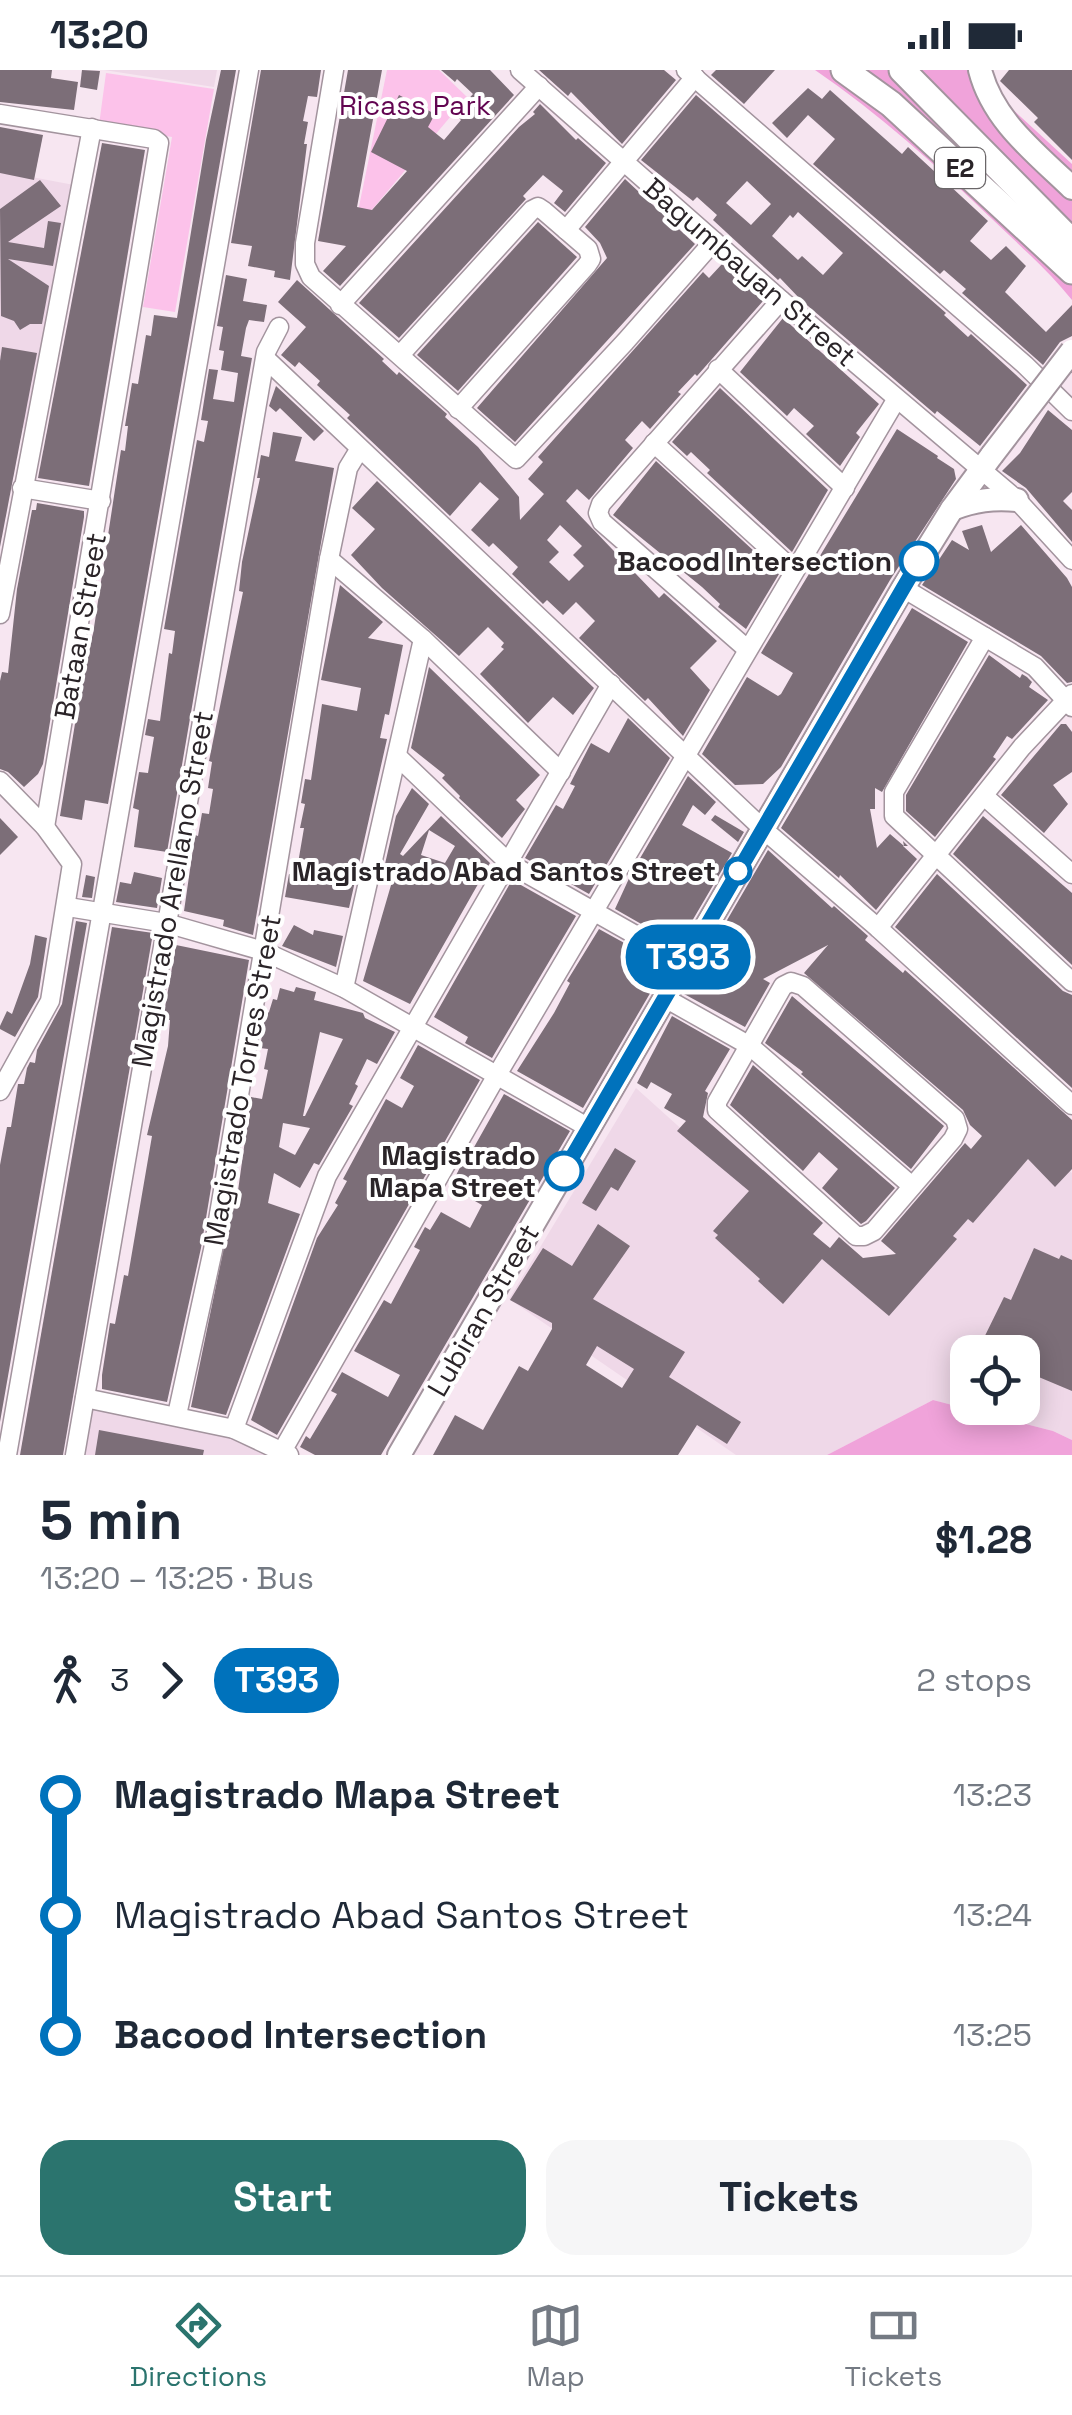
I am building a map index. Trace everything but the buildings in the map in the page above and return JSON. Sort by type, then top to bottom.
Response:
[{"type":"highway","name":"E2","points":[[844,70],[891,104],[1072,271]]},
{"type":"highway","name":"E2","points":[[902,70],[1072,242]]},
{"type":"main road","points":[[980,70],[988,96],[1006,124],[1072,188]]},
{"type":"main road","name":"Lubiran Street","points":[[399,1455],[903,588],[952,509],[1072,350]]},
{"type":"main road","points":[[952,509],[984,499],[1017,500]]},
{"type":"street","points":[[7,1455],[249,70]]},
{"type":"street","points":[[334,70],[305,243],[305,264],[311,277],[516,458],[523,455],[714,241]]},
{"type":"street","name":"Bagumbayan Street","points":[[520,70],[896,400],[987,463],[1072,560]]},
{"type":"street","points":[[566,230],[691,74],[1025,365],[1072,411]]},
{"type":"street","points":[[340,304],[539,86]]},
{"type":"street","points":[[0,114],[92,128],[2,586],[0,614]]},
{"type":"street","name":"Bataan Street","points":[[46,828],[159,140],[92,128]]},
{"type":"street","points":[[400,355],[532,210],[544,211],[588,249],[592,258],[458,410]]},
{"type":"street","points":[[748,649],[602,522],[598,513],[601,504],[781,300]]},
{"type":"street","name":"Magistrado Arellano Street","points":[[75,1455],[268,345],[279,327]]},
{"type":"street","points":[[266,360],[762,830],[878,928],[1072,1105]]},
{"type":"street","points":[[718,370],[846,488]]},
{"type":"street","points":[[85,1398],[234,1430],[284,1454],[496,1075],[896,400]]},
{"type":"street","points":[[654,443],[794,571]]},
{"type":"street","name":"Magistrado Torres Street","points":[[177,1416],[213,1250],[329,559],[348,468],[359,450]]},
{"type":"street","points":[[22,488],[101,501]]},
{"type":"street","points":[[329,559],[422,639],[561,772]]},
{"type":"street","points":[[878,928],[984,796],[1070,700],[1035,667],[903,588]]},
{"type":"street","points":[[985,636],[892,800],[894,816],[1072,982]]},
{"type":"street","points":[[344,988],[422,639]]},
{"type":"street","points":[[234,1430],[327,1176],[611,684]]},
{"type":"street","points":[[398,757],[510,864],[685,963]]},
{"type":"street","points":[[0,781],[46,828],[72,864],[50,1001],[0,1091]]},
{"type":"street","points":[[984,796],[1072,874]]},
{"type":"street","points":[[68,907],[166,924],[263,951],[344,988],[589,1128]]},
{"type":"street","points":[[796,983],[954,1119],[957,1134],[874,1232],[856,1236],[718,1110],[717,1102],[750,1046],[783,986],[796,983]]},
{"type":"street","points":[[665,998],[750,1046],[912,1186]]},
{"type":"shaded area","points":[[104,70],[217,70],[214,87]]},
{"type":"shaded area","points":[[815,70],[970,70],[1072,164],[1072,300],[928,159]]},
{"type":"shaded area","points":[[0,171],[74,185],[29,429],[0,423]]},
{"type":"shaded area","points":[[636,1088],[863,1293],[1015,1123],[1072,1173],[1072,1440],[1030,1425],[1040,1425],[1040,1335],[950,1335],[950,1404],[933,1400],[827,1455],[736,1455],[509,1299]]},
{"type":"shaded area","points":[[933,1400],[950,1404],[950,1425],[1030,1425],[1072,1440],[1072,1455],[827,1455]]},
{"type":"shaded area","points":[[93,1408],[225,1434],[272,1455],[84,1455]]},
{"type":"green space","name":"Ricass Park","points":[[387,70],[439,70],[467,97],[354,231]]},
{"type":"green space","points":[[106,73],[214,89],[175,312],[143,307],[172,137],[99,125]]},
{"type":"bus line","name":"T393","points":[[564,1171],[919,561]]},
{"type":"place","name":"Bacood Intersection","points":[[919,561]]},
{"type":"place","name":"Magistrado Abad Santos Street","points":[[738,871]]},
{"type":"place","name":"Magistrado Mapa Street","points":[[564,1171]]}]
